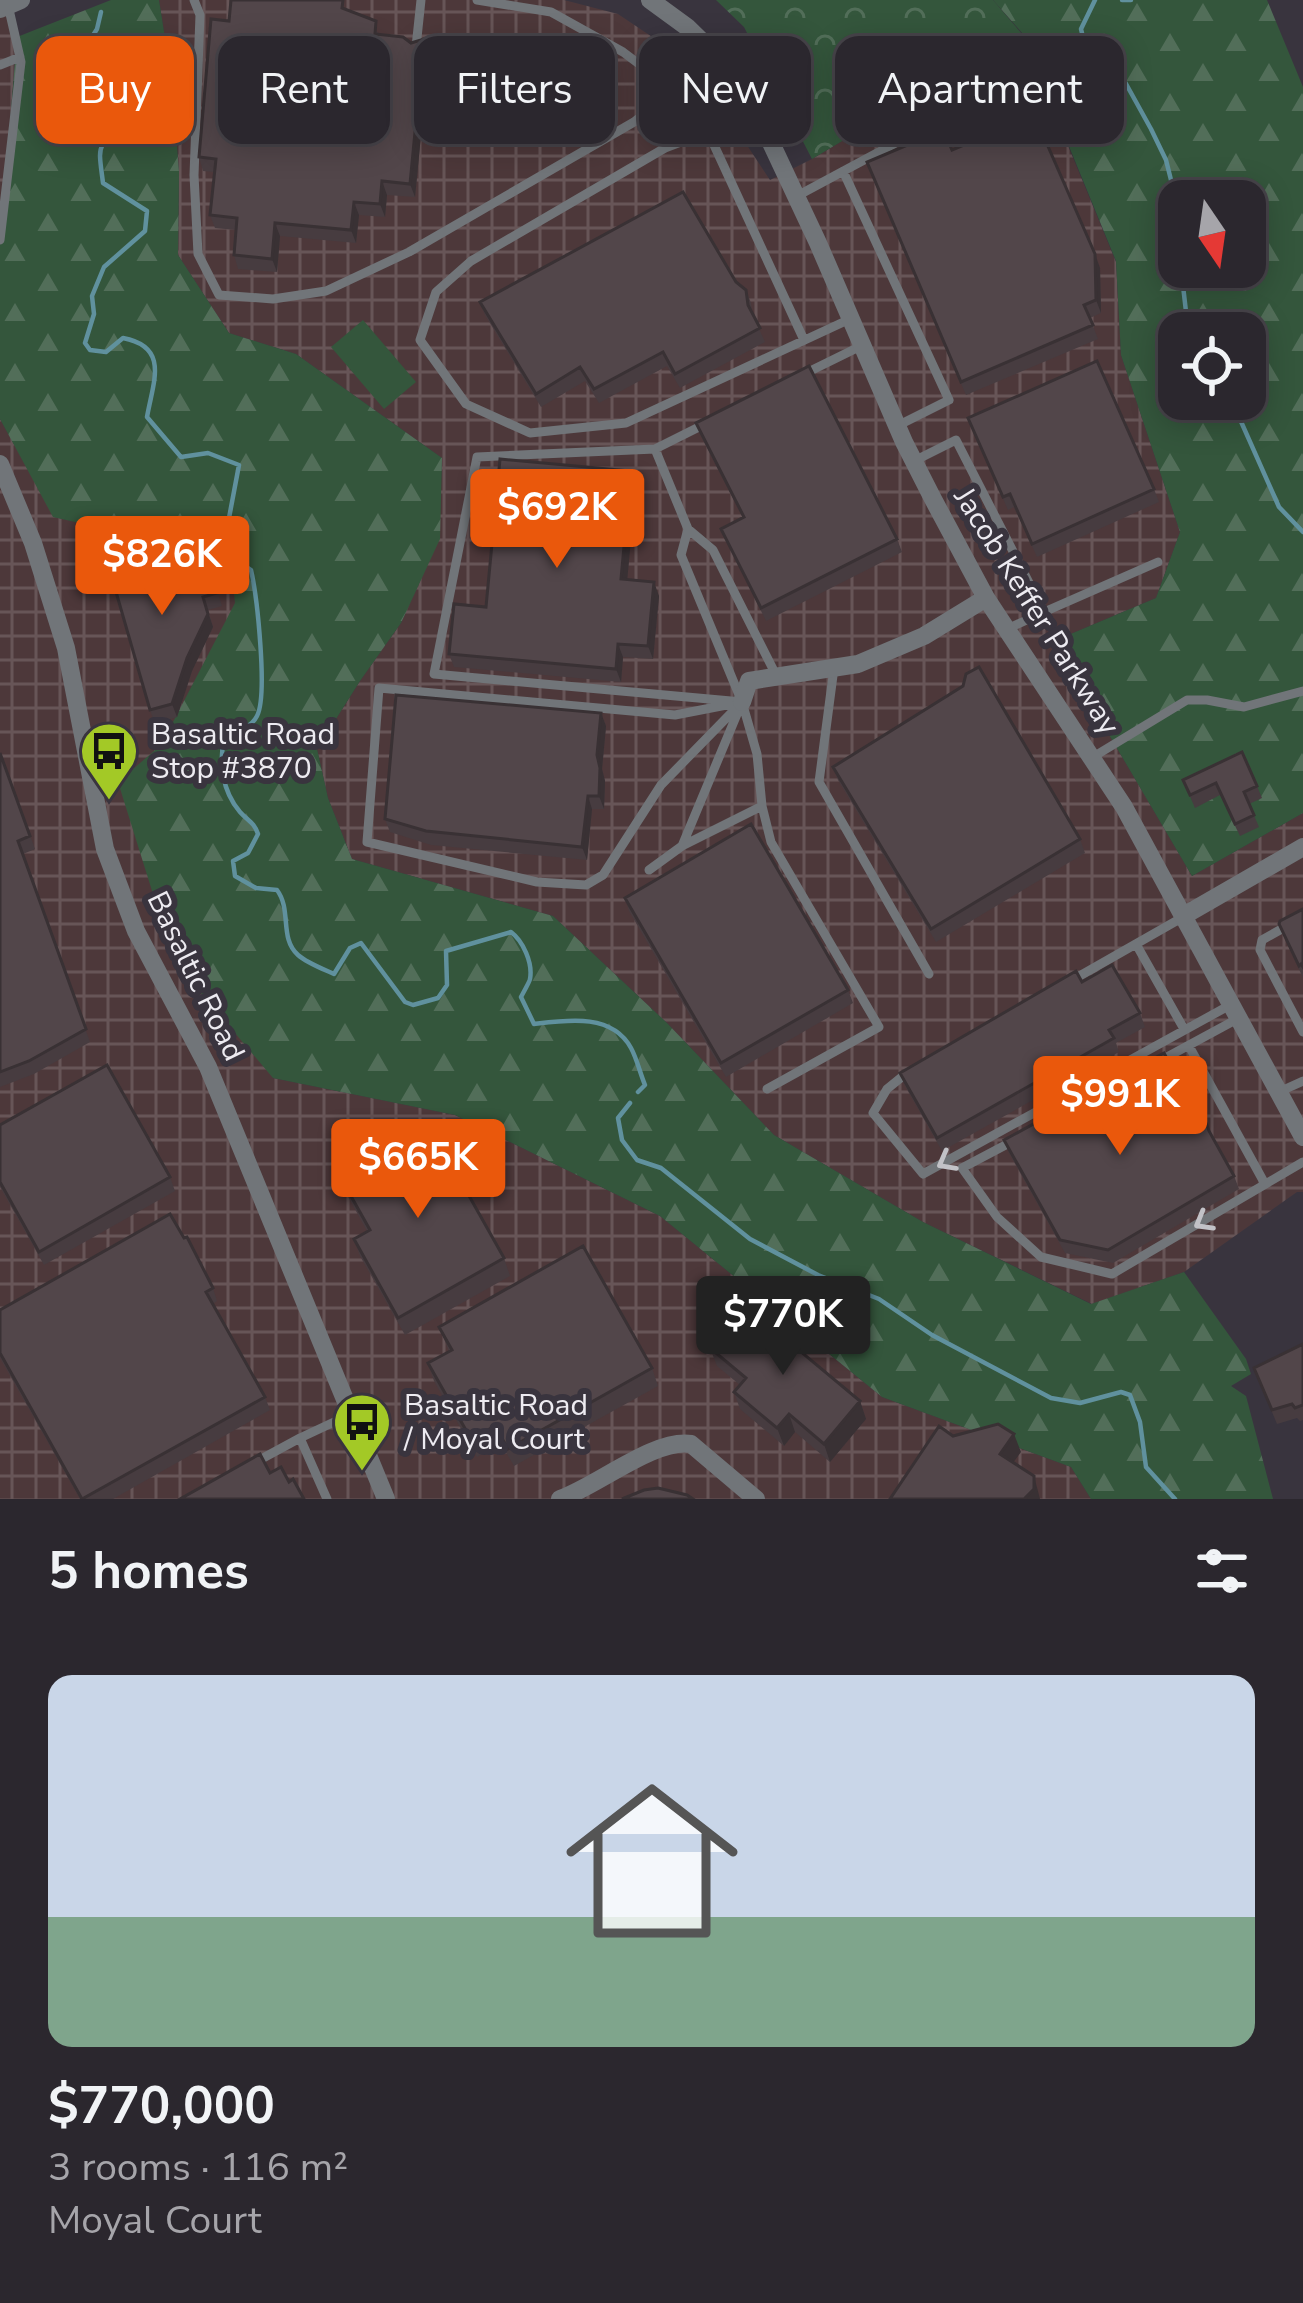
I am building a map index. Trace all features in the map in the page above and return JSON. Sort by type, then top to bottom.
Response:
[{"type":"street","name":"Jacob Keffer Parkway","points":[[650,0],[696,36]]},
{"type":"street","name":"Jacob Keffer Parkway","points":[[772,144],[897,426],[986,598],[1124,807],[1303,1137]]},
{"type":"street","name":"Basaltic Road","points":[[0,464],[6,494],[33,544],[66,648],[104,849],[136,931],[208,1066],[386,1499]]},
{"type":"street","points":[[742,702],[749,680],[858,664],[924,636],[986,598]]},
{"type":"street","points":[[1185,915],[1303,847]]},
{"type":"street","points":[[560,1499],[678,1442],[691,1444],[756,1499]]},
{"type":"lane","points":[[194,0],[200,15],[194,175],[197,254],[219,295],[273,299],[326,291],[410,252],[639,117]]},
{"type":"lane","points":[[417,36],[421,0]]},
{"type":"lane","points":[[477,0],[551,12],[639,64]]},
{"type":"lane","points":[[0,240],[20,57],[10,5]]},
{"type":"lane","points":[[0,65],[20,57]]},
{"type":"lane","points":[[676,144],[471,261],[436,292],[420,340],[466,404],[530,433],[626,423],[850,319]]},
{"type":"lane","points":[[714,144],[804,340]]},
{"type":"lane","points":[[797,196],[893,144]]},
{"type":"lane","points":[[843,171],[949,400],[897,426]]},
{"type":"lane","points":[[799,377],[861,346]]},
{"type":"lane","points":[[717,418],[655,449],[477,457],[434,674],[742,702]]},
{"type":"lane","points":[[914,460],[956,440],[1044,612]]},
{"type":"lane","points":[[655,449],[688,529],[713,550],[776,675]]},
{"type":"lane","points":[[688,529],[681,555],[742,702],[758,754],[762,806],[771,842],[879,1027],[767,1089]]},
{"type":"lane","points":[[1007,629],[1158,562]]},
{"type":"lane","points":[[834,668],[819,782],[929,974]]},
{"type":"lane","points":[[379,688],[675,715],[742,702],[661,785],[603,875],[586,885],[537,881],[368,842],[379,688]]},
{"type":"lane","points":[[1092,758],[1187,700],[1244,707],[1303,691]]},
{"type":"lane","points":[[682,845],[742,702]]},
{"type":"lane","points":[[649,870],[682,845],[762,806]]},
{"type":"lane","points":[[1061,986],[1185,915]]},
{"type":"lane","points":[[1303,917],[1262,940],[1259,950],[1303,1033]]},
{"type":"lane","points":[[1136,944],[1184,1030]]},
{"type":"lane","points":[[909,1071],[887,1089],[873,1113],[923,1174],[1184,1030],[1236,1011]]},
{"type":"lane","points":[[1142,1071],[1190,1046],[1236,1011]]},
{"type":"lane","points":[[1190,1046],[1265,1184]]},
{"type":"lane","points":[[1279,1092],[1303,1081]]},
{"type":"lane","points":[[1022,1136],[962,1168],[997,1217],[1041,1257],[1112,1274],[1303,1162]]},
{"type":"lane","points":[[244,1469],[351,1414]]},
{"type":"lane","points":[[300,1438],[327,1499]]},
{"type":"shaded area","points":[[0,0],[17,37],[0,246]]},
{"type":"shaded area","points":[[159,0],[564,0],[618,14],[651,36],[639,36],[639,144],[746,144],[770,180],[837,144],[1067,144],[1116,262],[1121,355],[1180,532],[1156,598],[1054,641],[1192,876],[1303,813],[1303,1192],[1184,1272],[1092,1304],[923,1222],[774,1135],[667,1023],[553,916],[352,859],[328,798],[317,749],[401,623],[439,539],[442,458],[296,354],[229,333],[178,255],[177,144],[194,144],[194,36],[165,36]]},
{"type":"shaded area","points":[[0,419],[54,517],[230,557],[236,603],[161,745],[273,1078],[455,1115],[660,1216],[882,1397],[1071,1467],[1091,1499],[0,1499]]},
{"type":"green space","points":[[111,0],[159,0],[165,36],[36,36],[36,144],[177,144],[178,255],[229,333],[296,354],[442,458],[440,539],[401,623],[317,749],[328,798],[352,859],[553,916],[667,1023],[774,1135],[923,1222],[1091,1304],[1184,1272],[1246,1359],[1251,1374],[1231,1386],[1246,1396],[1273,1499],[1091,1499],[1071,1467],[882,1397],[660,1216],[455,1115],[273,1078],[174,961],[118,782],[161,745],[235,603],[230,557],[53,517],[0,419],[0,246],[17,37]]},
{"type":"green space","points":[[716,0],[993,0],[1022,34],[835,36],[837,144],[812,159],[804,144],[811,144],[811,36],[749,36]]},
{"type":"green space","points":[[993,0],[1267,0],[1303,87],[1303,813],[1192,876],[1054,641],[1156,598],[1180,532],[1121,355],[1116,261],[1068,144],[1124,144],[1124,36],[1024,36]]},
{"type":"green space","points":[[363,320],[416,382],[384,409],[331,347]]},
{"type":"building","points":[[231,0],[343,0],[342,8],[376,21],[375,34],[403,37],[414,42],[410,184],[382,181],[380,204],[354,202],[351,230],[275,223],[272,259],[234,255],[237,218],[210,215],[216,159],[199,157],[211,19],[229,21]]},
{"type":"building","points":[[910,144],[949,144],[952,150],[966,144],[1047,144],[1095,254],[1096,300],[1084,305],[1093,325],[961,382],[867,162]]},
{"type":"building","points":[[683,192],[736,282],[746,290],[760,328],[675,374],[663,352],[594,389],[580,367],[536,394],[480,302]]},
{"type":"building","points":[[1097,361],[1154,489],[1032,544],[1010,494],[1003,497],[968,418]]},
{"type":"building","points":[[809,366],[897,539],[761,608],[721,529],[744,517],[696,423]]},
{"type":"building","points":[[500,459],[631,471],[621,579],[654,582],[648,646],[618,644],[616,669],[449,654],[454,604],[486,607]]},
{"type":"building","points":[[168,550],[190,554],[196,575],[211,571],[217,593],[203,597],[208,614],[172,704],[150,710],[108,564],[124,560],[149,565],[150,556],[166,559]]},
{"type":"building","points":[[979,667],[1080,839],[931,929],[833,767],[963,686],[966,674]]},
{"type":"building","points":[[396,695],[601,713],[599,796],[588,796],[582,847],[426,831],[385,819]]},
{"type":"building","points":[[1242,752],[1257,786],[1244,792],[1254,815],[1235,824],[1216,783],[1190,795],[1183,780]]},
{"type":"building","points":[[0,753],[30,836],[18,841],[86,1029],[0,1072]]},
{"type":"building","points":[[751,824],[848,990],[721,1063],[625,898]]},
{"type":"building","points":[[1303,909],[1303,967],[1279,924]]},
{"type":"building","points":[[1112,965],[1140,1013],[1109,1030],[1114,1038],[937,1138],[900,1073],[1076,971],[1082,982]]},
{"type":"building","points":[[1164,1053],[1203,1114],[1234,1176],[1108,1250],[1060,1240],[1004,1140]]},
{"type":"building","points":[[107,1065],[170,1177],[39,1252],[0,1182],[0,1125]]},
{"type":"building","points":[[428,1123],[504,1258],[398,1318],[354,1239],[370,1230],[338,1173]]},
{"type":"building","points":[[170,1214],[187,1237],[213,1288],[206,1292],[265,1397],[82,1499],[0,1353],[0,1310]]},
{"type":"building","points":[[583,1246],[652,1368],[508,1449],[495,1426],[471,1439],[428,1363],[452,1350],[439,1327]]},
{"type":"building","points":[[746,1306],[860,1401],[824,1444],[789,1414],[777,1428],[734,1392],[746,1378],[710,1348]]},
{"type":"building","points":[[1303,1344],[1303,1405],[1272,1410],[1254,1368]]},
{"type":"building","points":[[998,1424],[1014,1434],[1000,1454],[1034,1476],[1034,1489],[1024,1499],[890,1499],[939,1426],[953,1436]]},
{"type":"building","points":[[260,1454],[270,1473],[281,1467],[304,1499],[180,1499]]},
{"type":"building","points":[[658,1488],[693,1499],[622,1499],[644,1490]]},
{"type":"waterway","points":[[1095,0],[1081,29],[1087,54],[1125,82],[1166,160],[1171,180]]},
{"type":"waterway","points":[[1122,0],[1131,0]]},
{"type":"waterway","points":[[101,12],[85,48],[91,67],[107,73],[132,69],[131,125],[102,146],[103,183],[147,211],[145,231],[104,267],[92,296],[94,314],[85,343],[90,350],[106,352],[123,338],[147,349],[155,368],[147,417],[181,457],[208,453],[239,465],[229,518],[238,561],[251,570],[262,688],[257,716],[243,729],[225,736],[223,746],[223,776],[229,795],[258,834],[248,853],[233,861],[235,876],[256,888],[277,890],[289,940],[302,958],[334,974],[350,948],[361,943],[405,1002],[413,1005],[438,998],[447,985],[446,951],[511,932],[528,959],[530,979],[521,997],[534,1024],[588,1021],[612,1029],[635,1057],[645,1085],[638,1092]]},
{"type":"waterway","points":[[1183,288],[1186,312]]},
{"type":"waterway","points":[[1240,420],[1279,507],[1303,532]]},
{"type":"waterway","points":[[630,1103],[618,1118],[622,1140],[637,1160],[661,1168],[750,1239],[818,1275],[879,1299],[932,1335],[1051,1398],[1080,1403],[1121,1392],[1130,1395],[1140,1422],[1146,1467],[1175,1499]]},
{"type":"place","name":"Basaltic Road Stop #3870","points":[[109,802]]},
{"type":"place","name":"Basaltic Road / Moyal Court","points":[[362,1473]]}]
